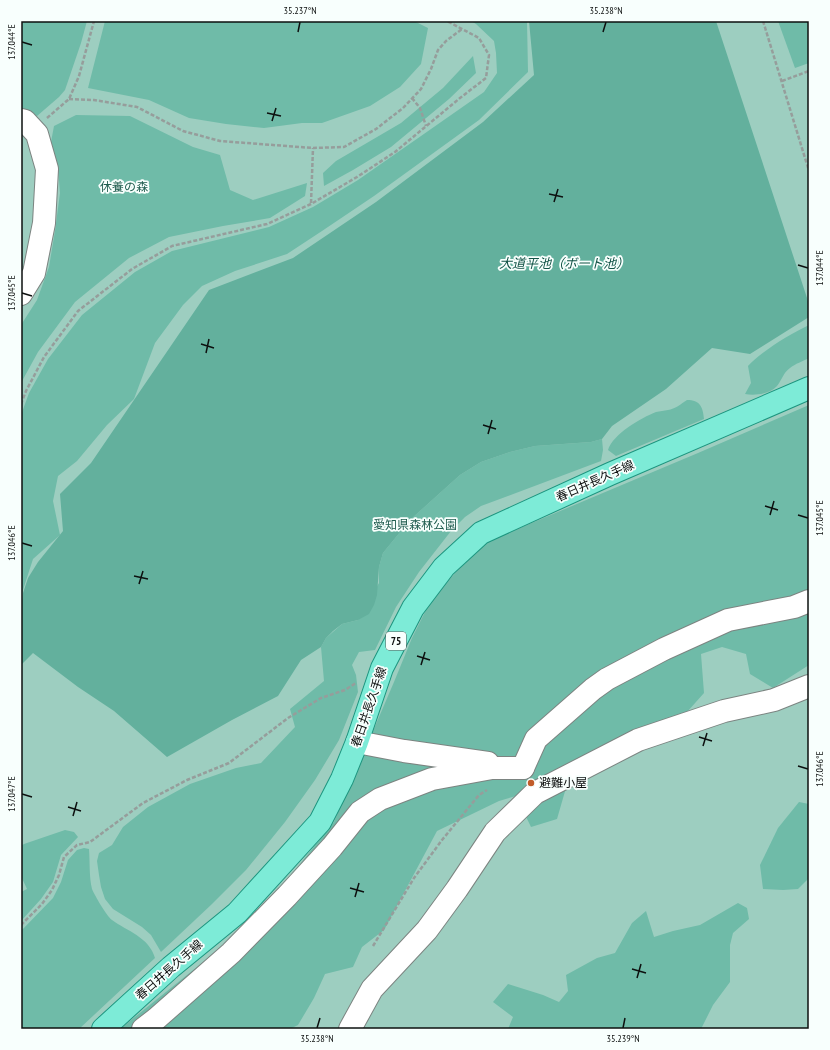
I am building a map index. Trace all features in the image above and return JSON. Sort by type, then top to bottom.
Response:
[{"type":"main road","name":"春日井長久手線","points":[[103,1029],[171,966],[237,913],[320,822],[342,779],[357,742],[382,668],[413,608],[444,567],[481,533],[610,474],[809,388]]},
{"type":"lane","points":[[21,294],[34,273],[44,223],[47,169],[37,134],[26,123]]},
{"type":"lane","points":[[523,768],[536,739],[593,689],[607,679],[664,649],[728,620],[794,606],[809,601]]},
{"type":"lane","points":[[350,1029],[372,989],[427,930],[457,889],[495,832],[535,793],[638,740],[724,711],[774,700],[809,686]]},
{"type":"lane","points":[[357,742],[404,751],[523,768]]},
{"type":"lane","points":[[143,1029],[231,953],[288,896],[360,812],[380,799],[432,779],[492,768],[523,768]]},
{"type":"path","points":[[26,123],[47,118],[69,99],[78,76],[94,21]]},
{"type":"path","points":[[21,404],[26,391],[44,357],[78,311],[132,269],[172,246],[267,224],[311,204],[357,177],[395,152],[486,78],[489,55],[479,38],[447,21]]},
{"type":"path","points":[[763,21],[809,171]]},
{"type":"path","points":[[69,99],[94,100],[137,107],[183,132],[220,141],[312,148],[344,147],[376,129],[403,108],[421,89],[438,50],[446,41],[462,29]]},
{"type":"path","points":[[782,81],[809,71]]},
{"type":"path","points":[[412,98],[420,108],[426,126]]},
{"type":"path","points":[[311,204],[312,148]]},
{"type":"path","points":[[21,926],[42,904],[52,890],[57,880],[64,857],[77,845],[90,842],[143,803],[188,780],[229,764],[288,718],[321,698],[345,690]]},
{"type":"path","points":[[373,946],[414,878],[442,840],[479,795],[491,787]]},
{"type":"green space","name":"愛知県森林公園","points":[[21,21],[809,21],[809,1029],[21,1029]]},
{"type":"green space","points":[[21,21],[87,21],[65,90],[37,116],[21,110]]},
{"type":"green space","points":[[105,21],[414,21],[428,28],[421,64],[400,87],[370,106],[322,123],[302,123],[264,128],[189,118],[149,100],[88,88]]},
{"type":"green space","points":[[471,21],[527,21],[528,72],[479,120],[374,196],[287,254],[235,271],[202,286],[183,305],[155,343],[134,399],[107,425],[77,461],[58,476],[53,501],[60,535],[33,559],[22,593],[21,601],[21,415],[29,393],[48,359],[82,315],[135,272],[172,251],[269,227],[313,207],[358,180],[484,92],[497,73],[494,41]]},
{"type":"green space","points":[[778,21],[809,21],[809,63],[795,68]]},
{"type":"green space","points":[[473,56],[476,73],[449,99],[391,147],[324,186],[323,173],[336,161],[401,123],[443,88]]},
{"type":"green space","name":"休養の森","points":[[76,115],[130,116],[193,147],[220,155],[230,190],[253,200],[307,183],[305,196],[270,218],[169,237],[129,258],[75,302],[38,352],[21,383],[21,325],[37,300],[49,267],[60,193],[58,167],[51,142],[54,126]]},
{"type":"green space","points":[[809,325],[809,358],[794,365],[788,370],[774,389],[766,393],[753,395],[745,394],[751,383],[748,366],[777,343]]},
{"type":"green space","points":[[687,400],[695,401],[700,405],[703,411],[704,419],[616,456],[608,450],[616,438],[628,427],[656,412],[673,409]]},
{"type":"green space","points":[[809,405],[809,665],[773,688],[750,674],[746,654],[722,647],[701,654],[704,693],[679,721],[572,761],[557,819],[531,827],[516,796],[499,801],[437,831],[384,930],[362,947],[353,967],[325,974],[314,998],[298,1025],[290,1029],[120,1029],[228,942],[261,912],[334,822],[412,638],[426,610],[442,587],[484,543]]},
{"type":"green space","points":[[602,439],[603,450],[601,461],[481,506],[465,517],[451,531],[419,572],[396,607],[375,650],[359,652],[352,665],[356,675],[358,692],[339,740],[315,780],[285,822],[246,870],[212,904],[161,952],[151,935],[142,927],[113,909],[105,899],[101,887],[97,861],[99,853],[112,845],[123,827],[148,807],[190,784],[236,768],[261,763],[295,727],[290,709],[324,681],[321,647],[326,638],[342,624],[358,620],[379,583],[379,567],[383,553],[410,520],[460,475],[481,462],[510,452],[535,446],[591,442]]},
{"type":"green space","points":[[799,802],[809,804],[809,878],[798,889],[763,889],[760,865],[778,828]]},
{"type":"green space","points":[[65,830],[74,832],[78,837],[61,855],[53,882],[41,899],[21,921],[21,892],[27,889],[21,876],[21,846]]},
{"type":"green space","points":[[84,848],[89,849],[91,884],[98,901],[112,920],[137,935],[148,945],[155,958],[79,1029],[21,1029],[21,931],[53,898],[61,882],[68,860],[77,850]]},
{"type":"green space","points":[[738,903],[747,908],[749,919],[733,933],[730,945],[730,982],[713,1005],[701,1029],[508,1029],[513,1017],[493,1002],[508,984],[543,995],[559,1002],[568,991],[566,975],[597,958],[615,953],[632,923],[646,911],[654,937],[700,925]]},
{"type":"water","name":"大道平池（ボート池）","points":[[529,21],[716,21],[809,304],[809,317],[750,354],[712,348],[666,389],[612,426],[602,439],[591,442],[535,446],[510,452],[481,462],[460,475],[410,520],[383,553],[379,567],[377,595],[369,614],[358,620],[342,624],[333,631],[326,638],[321,647],[301,660],[278,696],[167,757],[114,711],[78,687],[33,653],[21,665],[21,609],[23,593],[28,578],[38,562],[63,531],[60,494],[91,463],[209,290],[293,258],[376,202],[483,122],[534,75]]},
{"type":"place","name":"避難小屋","points":[[531,783]]}]
